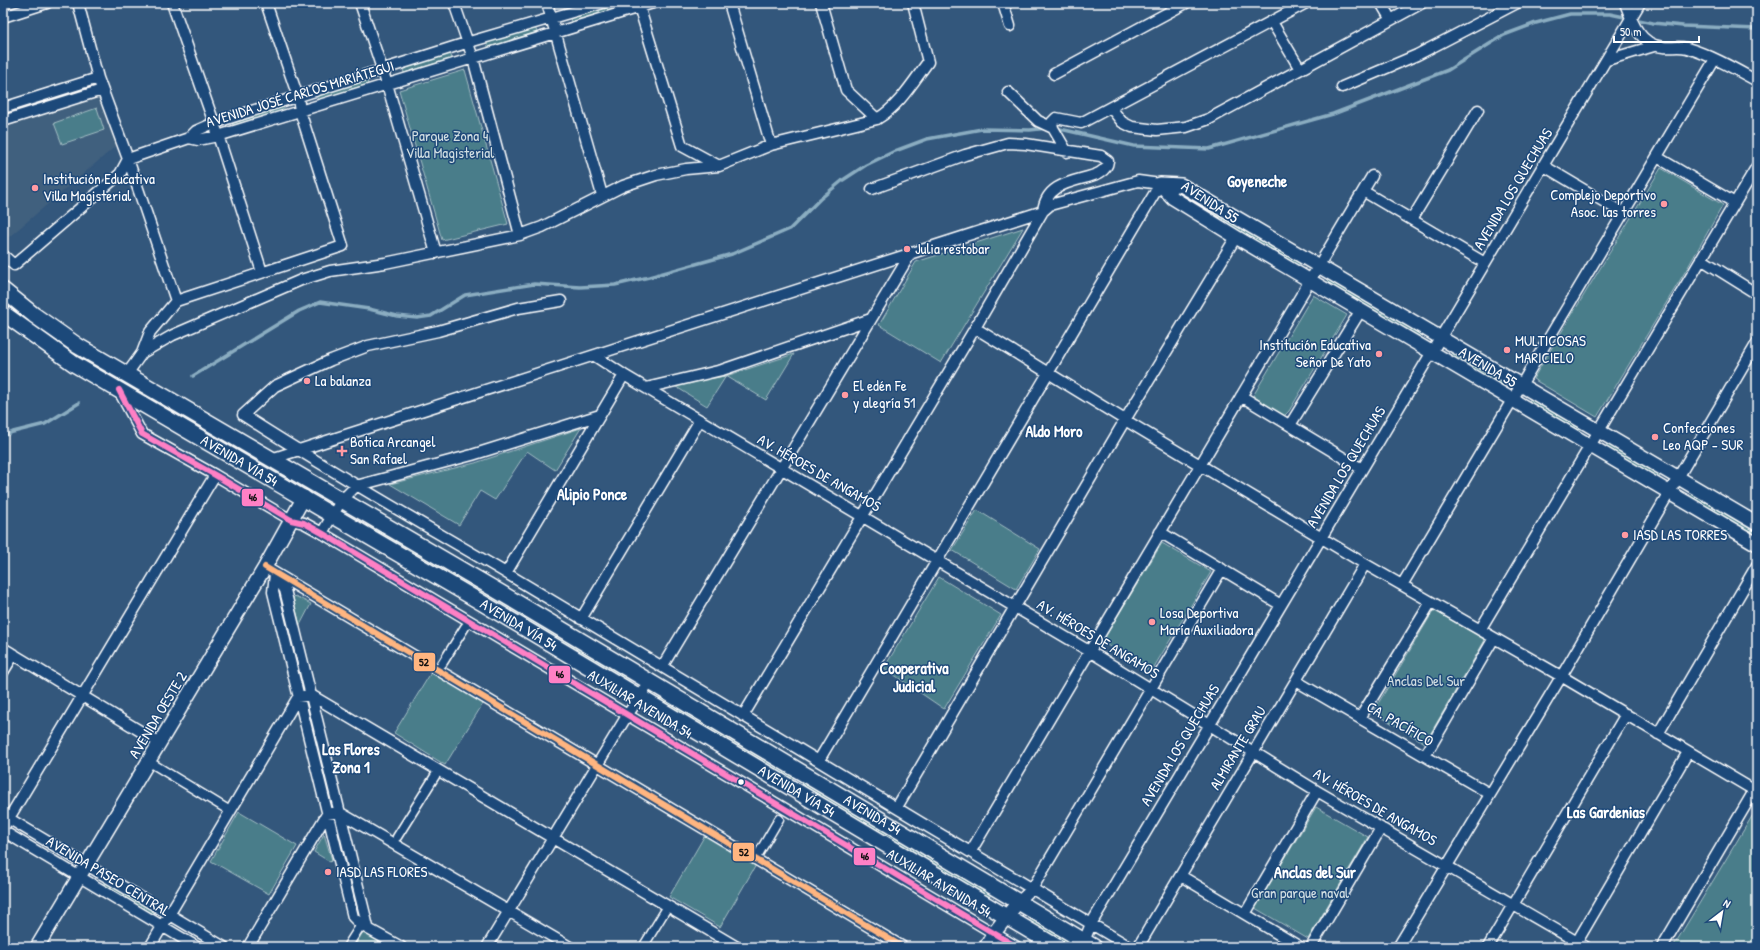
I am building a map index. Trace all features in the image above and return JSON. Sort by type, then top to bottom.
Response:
[{"type":"main road","name":"AVENIDA VÍA 54","points":[[3,290],[34,315],[78,346],[496,590],[650,682]]},
{"type":"main road","name":"AVENIDA VÍA 54","points":[[3,313],[74,364],[333,515],[1057,947]]},
{"type":"main road","name":"AVENIDA 54","points":[[650,682],[1018,902],[1087,945]]},
{"type":"street","points":[[3,17],[47,3]]},
{"type":"street","points":[[78,3],[98,78],[128,160],[176,301]]},
{"type":"street","points":[[172,3],[184,41],[214,123],[262,272]]},
{"type":"street","points":[[127,374],[142,353],[150,332],[176,301],[343,246],[300,111],[298,97],[266,3]]},
{"type":"street","points":[[360,3],[381,70],[387,84],[436,254]]},
{"type":"street","points":[[454,3],[466,43],[473,58],[520,235]]},
{"type":"street","points":[[547,3],[602,195]]},
{"type":"street","name":"AVENIDA JOSÉ CARLOS MARIÁTEGUI","points":[[189,138],[196,131],[214,123],[466,43],[603,3]]},
{"type":"street","name":"AVENIDA JOSÉ CARLOS MARIÁTEGUI","points":[[189,138],[198,140],[218,136],[473,58],[638,5],[653,3]]},
{"type":"street","points":[[729,3],[771,145]]},
{"type":"street","points":[[821,3],[846,90],[877,119]]},
{"type":"street","points":[[142,353],[173,335],[301,280],[330,271],[436,254],[520,235],[542,227],[602,195],[656,174],[719,166],[771,145],[877,119],[887,113],[902,97],[928,62],[913,3]]},
{"type":"street","points":[[1003,3],[1010,26]]},
{"type":"street","points":[[1054,74],[1186,3]]},
{"type":"street","points":[[1067,152],[1053,128],[1052,122],[1056,118],[1081,123],[1306,3]]},
{"type":"street","points":[[1381,3],[1391,20]]},
{"type":"street","points":[[1111,108],[1122,122],[1132,127],[1157,130],[1186,127],[1209,119],[1422,3]]},
{"type":"street","points":[[1342,87],[1417,55],[1517,3]]},
{"type":"street","points":[[1625,3],[1631,19],[1644,38],[1654,46]]},
{"type":"street","name":"AVENIDA LOS QUECHUAS","points":[[1087,945],[1086,933],[1091,924],[1640,3]]},
{"type":"street","points":[[638,5],[682,146],[719,166]]},
{"type":"street","points":[[1272,22],[1300,69]]},
{"type":"street","points":[[1607,60],[1654,46],[1686,47],[1715,59],[1757,81]]},
{"type":"street","points":[[1402,585],[1715,59]]},
{"type":"street","points":[[3,108],[98,78]]},
{"type":"street","points":[[3,121],[102,90]]},
{"type":"street","points":[[1008,92],[1038,121],[1053,128]]},
{"type":"street","points":[[1412,219],[1478,110]]},
{"type":"street","points":[[3,255],[14,265],[120,174],[128,160],[189,138]]},
{"type":"street","points":[[872,189],[965,156],[1008,143],[1026,144],[1067,152],[1102,156],[1108,161],[1107,166],[1102,172],[1074,180],[1054,189],[1044,202],[1043,211]]},
{"type":"street","points":[[1657,157],[1735,203]]},
{"type":"street","points":[[1544,166],[1623,213]]},
{"type":"street","points":[[1480,630],[1757,166]]},
{"type":"street","points":[[971,851],[1372,176]]},
{"type":"street","points":[[743,716],[975,328],[1043,211],[1050,205],[1138,181],[1160,184],[819,760]]},
{"type":"street","name":"AVENIDA 55","points":[[1160,184],[1173,198],[1236,237],[1757,544]]},
{"type":"street","name":"AVENIDA 55","points":[[1160,184],[1181,185],[1598,432],[1757,524]]},
{"type":"street","points":[[1364,191],[1485,263]]},
{"type":"street","points":[[271,459],[773,299],[1043,211]]},
{"type":"street","points":[[897,807],[1125,420],[1236,237]]},
{"type":"street","points":[[662,667],[911,253]]},
{"type":"street","points":[[1701,259],[1757,294]]},
{"type":"street","points":[[561,301],[518,308],[438,331],[368,346],[331,360],[275,386],[243,415],[298,451],[356,486],[506,573],[1130,947]]},
{"type":"street","points":[[1290,425],[1361,310]]},
{"type":"street","points":[[646,388],[722,370],[871,319]]},
{"type":"street","points":[[975,328],[1199,465],[1365,564],[1756,790],[1662,947]]},
{"type":"street","points":[[1398,947],[1670,493],[1757,344]]},
{"type":"street","name":"AV. HÉROES DE ANGAMOS","points":[[595,356],[624,375],[938,560],[1317,791],[1579,945]]},
{"type":"street","points":[[506,573],[624,375]]},
{"type":"street","name":"AUXILIAR AVENIDA 54","points":[[119,390],[142,434],[215,474],[291,520],[304,523],[322,533],[1017,947]]},
{"type":"street","points":[[1241,396],[1362,469]]},
{"type":"street","points":[[322,533],[341,500],[356,486],[472,455],[600,415]]},
{"type":"street","points":[[581,619],[700,420]]},
{"type":"street","points":[[3,830],[6,816],[83,696],[215,474]]},
{"type":"street","name":"AVENIDA OESTE 2","points":[[37,947],[148,761],[270,570],[291,520],[304,498]]},
{"type":"street","points":[[1160,532],[1281,604]]},
{"type":"street","name":"ALMIRANTE GRAU","points":[[1138,947],[1365,564]]},
{"type":"street","points":[[1658,734],[1757,565]]},
{"type":"street","points":[[986,947],[1006,916],[1032,889],[1222,569]]},
{"type":"street","points":[[270,570],[284,590],[339,812],[364,926],[348,947]]},
{"type":"street","points":[[270,570],[273,592],[353,917],[364,926],[401,947]]},
{"type":"street","points":[[270,570],[903,947]]},
{"type":"street","points":[[1360,718],[1431,602]]},
{"type":"street","points":[[442,664],[465,627]]},
{"type":"street","points":[[1425,756],[1494,638]]},
{"type":"street","points":[[3,648],[160,743]]},
{"type":"street","points":[[3,672],[14,654]]},
{"type":"street","name":"CA. PACÍFICO","points":[[1296,681],[1490,794]]},
{"type":"street","points":[[487,947],[628,714],[650,682]]},
{"type":"street","points":[[298,696],[311,695],[737,947]]},
{"type":"street","points":[[150,947],[298,696]]},
{"type":"street","points":[[1488,947],[1626,714]]},
{"type":"street","points":[[1579,945],[1688,752]]},
{"type":"street","points":[[148,761],[230,811]]},
{"type":"street","points":[[397,838],[435,776]]},
{"type":"street","points":[[1245,914],[1317,791]]},
{"type":"street","points":[[248,947],[327,814],[339,812],[570,947]]},
{"type":"street","name":"AVENIDA PASEO CENTRAL","points":[[6,816],[224,947]]},
{"type":"street","points":[[759,853],[779,819]]},
{"type":"street","points":[[1311,947],[1381,828]]},
{"type":"street","name":"AVENIDA PASEO CENTRAL","points":[[3,830],[197,947]]},
{"type":"street","points":[[1181,876],[1300,947]]},
{"type":"street","points":[[643,947],[668,906]]},
{"type":"shaded area","name":"Institución Educativa Villa Magisterial","points":[[99,97],[117,145],[9,237],[3,232],[3,127]]},
{"type":"green space","points":[[618,3],[619,8],[571,22],[570,17]]},
{"type":"green space","points":[[535,27],[537,32],[488,47],[487,42]]},
{"type":"green space","points":[[450,53],[452,58],[404,73],[403,69]]},
{"type":"green space","name":"Parque Zona 4 Villa Magisterial","points":[[465,70],[508,224],[442,240],[399,90]]},
{"type":"green space","points":[[367,80],[368,84],[318,100],[316,96]]},
{"type":"green space","points":[[283,106],[285,111],[233,126],[232,121]]},
{"type":"green space","points":[[97,108],[104,130],[62,144],[54,123]]},
{"type":"green space","points":[[1661,168],[1723,205],[1688,267],[1597,417],[1533,379]]},
{"type":"green space","points":[[1187,193],[1301,261],[1298,267],[1183,199]]},
{"type":"green space","points":[[1023,228],[941,363],[879,325],[916,262]]},
{"type":"green space","points":[[1329,278],[1422,333],[1419,338],[1326,283]]},
{"type":"green space","points":[[1313,295],[1347,315],[1289,411],[1284,416],[1253,396]]},
{"type":"green space","points":[[3,298],[121,377],[117,383],[70,354],[3,306]]},
{"type":"green space","points":[[1453,351],[1504,382],[1501,387],[1450,356]]},
{"type":"green space","points":[[794,354],[766,400],[726,376]]},
{"type":"green space","points":[[726,376],[707,406],[673,385]]},
{"type":"green space","points":[[125,380],[310,488],[307,493],[121,385]]},
{"type":"green space","points":[[1531,398],[1581,428],[1578,433],[1528,403]]},
{"type":"green space","points":[[581,428],[555,470],[527,451],[495,500],[480,491],[459,525],[390,484],[475,463]]},
{"type":"green space","points":[[1608,443],[1661,474],[1658,479],[1605,448]]},
{"type":"green space","points":[[1693,492],[1757,531],[1754,535],[1690,497]]},
{"type":"green space","points":[[977,510],[1040,549],[1016,589],[952,550]]},
{"type":"green space","points":[[369,521],[631,677],[627,684],[365,528]]},
{"type":"green space","points":[[1162,543],[1211,572],[1151,672],[1102,642]]},
{"type":"green space","points":[[939,577],[1001,615],[944,709],[884,668]]},
{"type":"green space","points":[[295,596],[311,604],[300,625],[293,598]]},
{"type":"green space","points":[[282,597],[303,680],[299,681],[278,598]]},
{"type":"green space","name":"Anclas Del Sur","points":[[1434,610],[1485,640],[1425,743],[1373,712]]},
{"type":"green space","points":[[432,671],[484,702],[445,765],[394,733]]},
{"type":"green space","points":[[661,695],[795,775],[791,782],[657,702]]},
{"type":"green space","points":[[312,715],[332,799],[328,800],[307,716]]},
{"type":"green space","points":[[803,780],[992,892],[988,899],[799,787]]},
{"type":"green space","name":"Gran parque naval","points":[[1316,807],[1368,837],[1308,939],[1255,908]]},
{"type":"green space","points":[[1757,808],[1757,947],[1673,947]]},
{"type":"green space","points":[[239,812],[297,846],[269,894],[211,861]]},
{"type":"green space","points":[[341,832],[359,910],[355,911],[337,833]]},
{"type":"green space","points":[[324,834],[332,860],[330,862],[314,852]]},
{"type":"green space","points":[[705,835],[756,865],[720,927],[669,897]]},
{"type":"green space","points":[[105,881],[155,911],[153,914],[102,884]]},
{"type":"green space","points":[[1032,917],[1072,942],[1071,947],[1067,947],[1028,924]]},
{"type":"green space","points":[[363,932],[388,947],[354,947]]},
{"type":"waterway","points":[[1056,128],[1134,146],[1209,149],[1333,114],[1448,70],[1504,35],[1536,23],[1570,14],[1610,14],[1653,23],[1683,26],[1757,29]]},
{"type":"waterway","points":[[193,376],[299,311],[320,302],[369,309],[397,316],[417,318],[431,316],[465,295],[534,284],[580,287],[615,285],[649,277],[732,254],[790,229],[820,199],[843,180],[866,165],[895,151],[927,139],[982,129],[1030,130],[1048,128]]},
{"type":"waterway","points":[[3,436],[45,424],[79,403]]},
{"type":"transit line","name":"46","points":[[119,390],[142,434],[291,520],[304,523],[322,533],[1017,947]]},
{"type":"transit line","name":"52","points":[[265,567],[903,947]]},
{"type":"place","name":"Institución Educativa Villa Magisterial","points":[[35,188]]},
{"type":"place","name":"Complejo Deportivo Asoc. las torres","points":[[1664,204]]},
{"type":"place","name":"Julia restobar","points":[[907,249]]},
{"type":"place","name":"MULTICOSAS MARICIELO","points":[[1507,350]]},
{"type":"place","name":"Institución Educativa Señor De Yato","points":[[1379,354]]},
{"type":"place","name":"La balanza","points":[[307,381]]},
{"type":"place","name":"El edén Fe y alegría 51","points":[[845,395]]},
{"type":"place","name":"Confecciones Leo AQP - SUR","points":[[1655,437]]},
{"type":"place","name":"Botica Arcangel San Rafael","points":[[342,451]]},
{"type":"place","name":"IASD LAS TORRES","points":[[1625,535]]},
{"type":"place","name":"Losa Deportiva María Auxiliadora","points":[[1152,622]]},
{"type":"place","name":"IASD LAS FLORES","points":[[328,872]]},
{"type":"district","name":"Goyeneche","points":[[1257,181]]},
{"type":"district","name":"Aldo Moro","points":[[1054,431]]},
{"type":"district","name":"Alipio Ponce","points":[[592,494]]},
{"type":"district","name":"Cooperativa Judicial","points":[[914,677]]},
{"type":"district","name":"Las Flores Zona 1","points":[[351,758]]},
{"type":"district","name":"Las Gardenias","points":[[1606,812]]},
{"type":"district","name":"Anclas del Sur","points":[[1315,872]]}]
